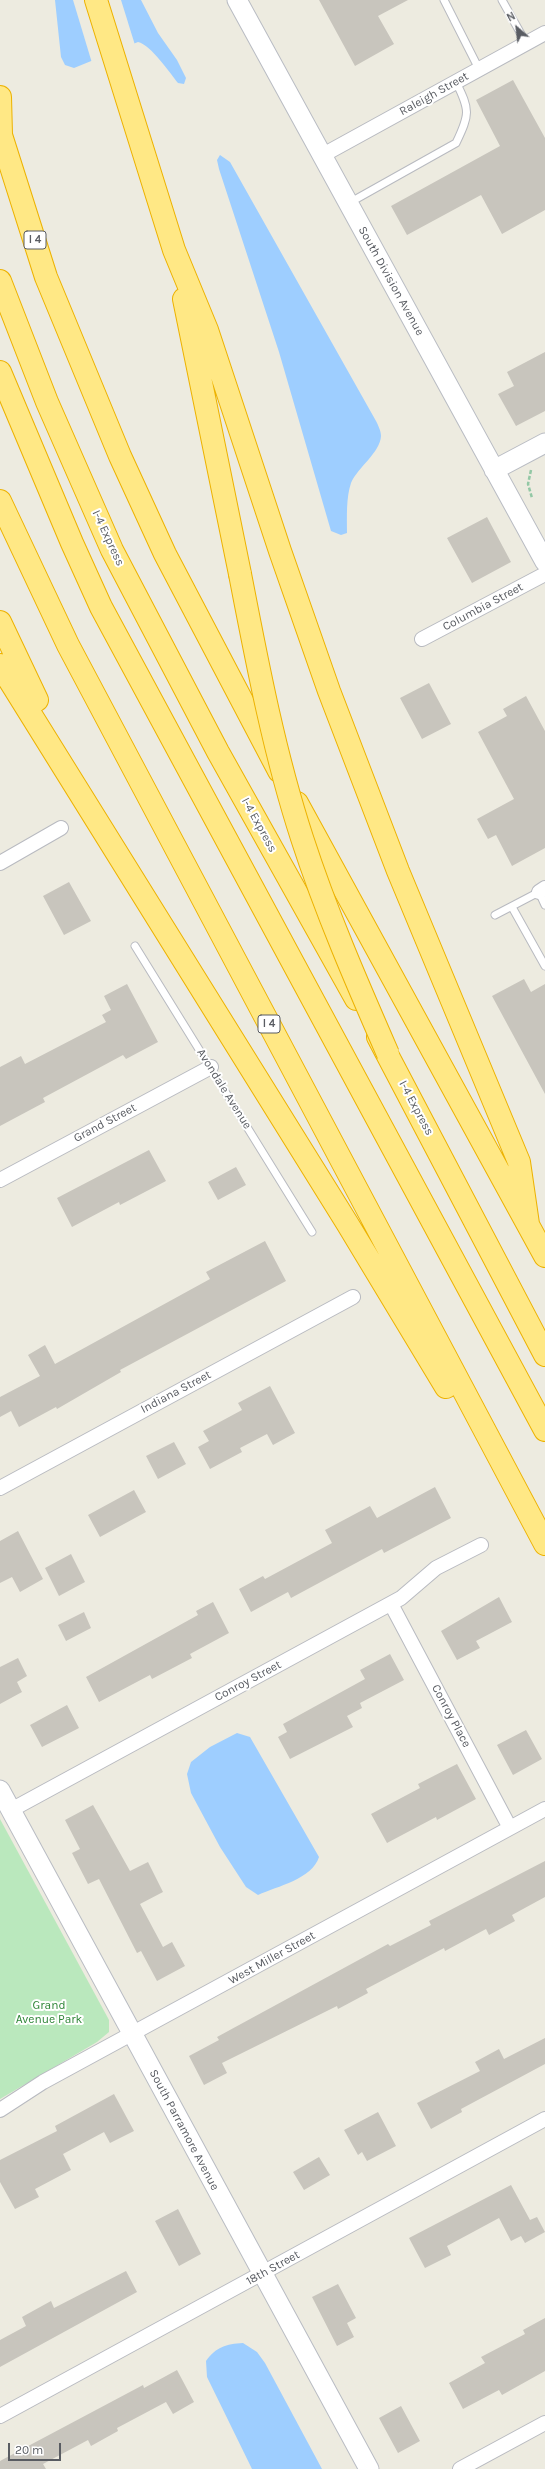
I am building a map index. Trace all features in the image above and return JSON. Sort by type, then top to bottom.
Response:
[{"type":"highway","points":[[96,0],[174,250],[210,337],[280,551],[329,691],[398,871],[519,1162],[528,1224]]},
{"type":"highway","points":[[0,97],[0,133]]},
{"type":"highway","name":"I 4","points":[[0,133],[46,277],[120,456],[165,554],[264,744],[545,1256]]},
{"type":"highway","points":[[174,250],[260,674],[302,838],[342,946],[388,1054]]},
{"type":"highway","name":"I-4 Express","points":[[0,280],[47,402],[112,550],[218,752],[388,1054],[545,1355]]},
{"type":"highway","points":[[0,372],[72,543],[102,607],[545,1430]]},
{"type":"highway","name":"I 4","points":[[0,501],[68,645],[545,1544]]},
{"type":"highway","points":[[0,622],[87,804]]},
{"type":"highway","points":[[0,666],[87,804],[300,1150],[347,1223],[545,1550]]},
{"type":"street","name":"South Division Avenue","points":[[237,0],[545,562]]},
{"type":"street","name":"Raleigh Street","points":[[322,155],[545,33]]},
{"type":"street","points":[[494,470],[545,443]]},
{"type":"street","name":"Columbia Street","points":[[422,639],[545,574]]},
{"type":"street","points":[[0,863],[61,828]]},
{"type":"street","name":"Grand Street","points":[[0,1180],[211,1066]]},
{"type":"street","name":"Indiana Street","points":[[0,1488],[352,1297]]},
{"type":"street","name":"Conroy Street","points":[[11,1810],[391,1604],[401,1598],[436,1568],[481,1545]]},
{"type":"street","name":"Conroy Place","points":[[391,1604],[510,1828]]},
{"type":"street","name":"South Parramore Avenue","points":[[0,1790],[369,2469]]},
{"type":"street","name":"West Miller Street","points":[[0,2110],[43,2082],[545,1809]]},
{"type":"street","name":"18th Street","points":[[0,2416],[545,2119]]},
{"type":"street","points":[[460,2469],[545,2423]]},
{"type":"lane","points":[[444,0],[479,69]]},
{"type":"lane","points":[[502,0],[526,43]]},
{"type":"lane","points":[[349,203],[456,143],[464,126],[467,105],[456,82]]},
{"type":"lane","points":[[496,915],[542,890],[545,905]]},
{"type":"lane","points":[[512,907],[545,966]]},
{"type":"lane","name":"Avondale Avenue","points":[[135,946],[211,1066],[312,1232]]},
{"type":"path","points":[[528,484],[532,469]]},
{"type":"green space","name":"Grand Avenue Park","points":[[0,1819],[109,2020],[109,2032],[97,2042],[0,2099]]},
{"type":"water","points":[[55,0],[141,0],[158,33],[177,60],[186,78],[184,84],[178,83],[149,48],[138,42],[74,68],[65,65],[61,57]]},
{"type":"water","points":[[220,155],[230,162],[380,430],[380,442],[377,448],[358,471],[351,483],[348,501],[347,533],[341,535],[331,531],[279,352],[219,169],[217,160]]},
{"type":"water","points":[[237,1733],[250,1737],[319,1857],[315,1865],[302,1876],[258,1895],[246,1887],[220,1847],[191,1793],[187,1774],[191,1762],[210,1747]]},
{"type":"water","points":[[243,2343],[257,2352],[265,2363],[322,2469],[252,2469],[207,2377],[206,2361],[214,2352],[226,2345]]},
{"type":"pier","points":[[73,0],[121,0],[135,45],[92,63]]},
{"type":"building","points":[[319,0],[408,0],[378,16],[394,44],[355,66]]},
{"type":"building","points":[[513,80],[545,138],[545,210],[502,234],[481,195],[407,235],[391,206],[500,146],[476,100]]},
{"type":"building","points":[[545,352],[545,411],[516,426],[498,394],[514,386],[507,372]]},
{"type":"building","points":[[487,517],[511,562],[472,583],[447,538]]},
{"type":"building","points":[[429,683],[451,724],[422,739],[400,698]]},
{"type":"building","points":[[526,696],[545,731],[545,848],[512,866],[496,835],[488,839],[477,819],[514,799],[478,732],[507,716],[503,709]]},
{"type":"building","points":[[69,882],[91,921],[64,935],[43,896]]},
{"type":"building","points":[[524,979],[531,992],[545,984],[545,1094],[492,996]]},
{"type":"building","points":[[127,984],[158,1042],[126,1059],[123,1055],[43,1098],[45,1102],[0,1126],[0,1067],[21,1056],[25,1064],[106,1022],[102,1015],[111,1010],[104,996]]},
{"type":"building","points":[[149,1150],[166,1181],[120,1205],[119,1202],[72,1227],[57,1198]]},
{"type":"building","points":[[236,1167],[246,1185],[218,1200],[208,1182]]},
{"type":"building","points":[[265,1241],[286,1281],[120,1370],[121,1372],[57,1409],[56,1407],[19,1427],[11,1411],[0,1417],[0,1397],[40,1376],[28,1355],[45,1345],[55,1364],[210,1279],[206,1272]]},
{"type":"building","points":[[270,1386],[295,1433],[273,1445],[267,1434],[240,1448],[242,1452],[210,1469],[198,1447],[209,1441],[203,1431],[242,1410],[238,1403]]},
{"type":"building","points":[[174,1442],[186,1464],[158,1479],[146,1456]]},
{"type":"building","points":[[435,1487],[451,1518],[384,1553],[382,1549],[291,1598],[288,1592],[251,1612],[239,1589],[263,1576],[265,1579],[332,1543],[325,1530],[370,1506],[377,1518]]},
{"type":"building","points":[[134,1490],[146,1512],[100,1537],[88,1515]]},
{"type":"building","points":[[18,1531],[43,1579],[20,1592],[12,1577],[0,1583],[0,1541]]},
{"type":"building","points":[[71,1554],[85,1582],[59,1596],[45,1568]]},
{"type":"building","points":[[499,1597],[512,1622],[476,1641],[480,1648],[457,1660],[441,1631]]},
{"type":"building","points":[[213,1602],[229,1633],[190,1654],[192,1658],[152,1679],[150,1675],[99,1702],[86,1677],[198,1615],[196,1611]]},
{"type":"building","points":[[84,1612],[91,1628],[66,1641],[58,1625]]},
{"type":"building","points":[[390,1654],[404,1680],[360,1703],[362,1708],[347,1716],[353,1727],[290,1759],[278,1737],[287,1732],[283,1724],[365,1679],[360,1670]]},
{"type":"building","points":[[18,1658],[27,1676],[17,1682],[22,1692],[0,1704],[0,1667]]},
{"type":"building","points":[[67,1705],[79,1728],[42,1747],[30,1725]]},
{"type":"building","points":[[526,1730],[542,1759],[513,1775],[497,1745]]},
{"type":"building","points":[[457,1764],[476,1799],[437,1820],[436,1817],[387,1843],[371,1814],[420,1788],[418,1784]]},
{"type":"building","points":[[93,1805],[130,1871],[148,1862],[163,1892],[140,1904],[163,1947],[172,1942],[185,1966],[157,1981],[141,1951],[137,1953],[99,1879],[88,1884],[72,1853],[80,1849],[65,1820]]},
{"type":"building","points":[[545,1861],[545,1897],[512,1915],[515,1921],[489,1935],[486,1929],[445,1951],[444,1948],[366,1989],[368,1993],[338,2009],[337,2006],[222,2063],[227,2073],[204,2085],[189,2056],[219,2040],[217,2037],[388,1944],[390,1946],[431,1925],[429,1921]]},
{"type":"building","points":[[545,2038],[545,2064],[461,2109],[462,2112],[431,2129],[417,2103],[480,2071],[475,2062],[499,2049],[504,2059]]},
{"type":"building","points":[[114,2094],[134,2131],[110,2143],[104,2132],[63,2154],[71,2170],[35,2189],[39,2197],[15,2209],[0,2182],[0,2160],[57,2131],[55,2126]]},
{"type":"building","points":[[378,2112],[396,2146],[367,2161],[362,2152],[358,2155],[344,2130]]},
{"type":"building","points":[[319,2157],[330,2175],[304,2190],[293,2172]]},
{"type":"building","points":[[511,2185],[530,2220],[537,2217],[545,2232],[525,2243],[521,2236],[511,2241],[499,2218],[447,2246],[451,2255],[425,2268],[409,2238]]},
{"type":"building","points":[[178,2209],[201,2254],[179,2266],[155,2221]]},
{"type":"building","points":[[126,2271],[137,2292],[0,2367],[0,2340],[26,2326],[22,2317],[51,2301],[54,2308]]},
{"type":"building","points":[[338,2284],[356,2318],[347,2323],[354,2337],[337,2346],[312,2297]]},
{"type":"building","points":[[545,2318],[545,2371],[502,2395],[499,2390],[463,2409],[449,2383],[485,2363],[481,2357],[525,2334],[523,2330]]},
{"type":"building","points":[[177,2370],[194,2402],[173,2414],[166,2402],[117,2428],[118,2431],[91,2446],[88,2440],[43,2464],[46,2469],[0,2469],[0,2461],[143,2385],[144,2388]]},
{"type":"building","points":[[401,2406],[420,2441],[398,2453],[379,2418]]}]
